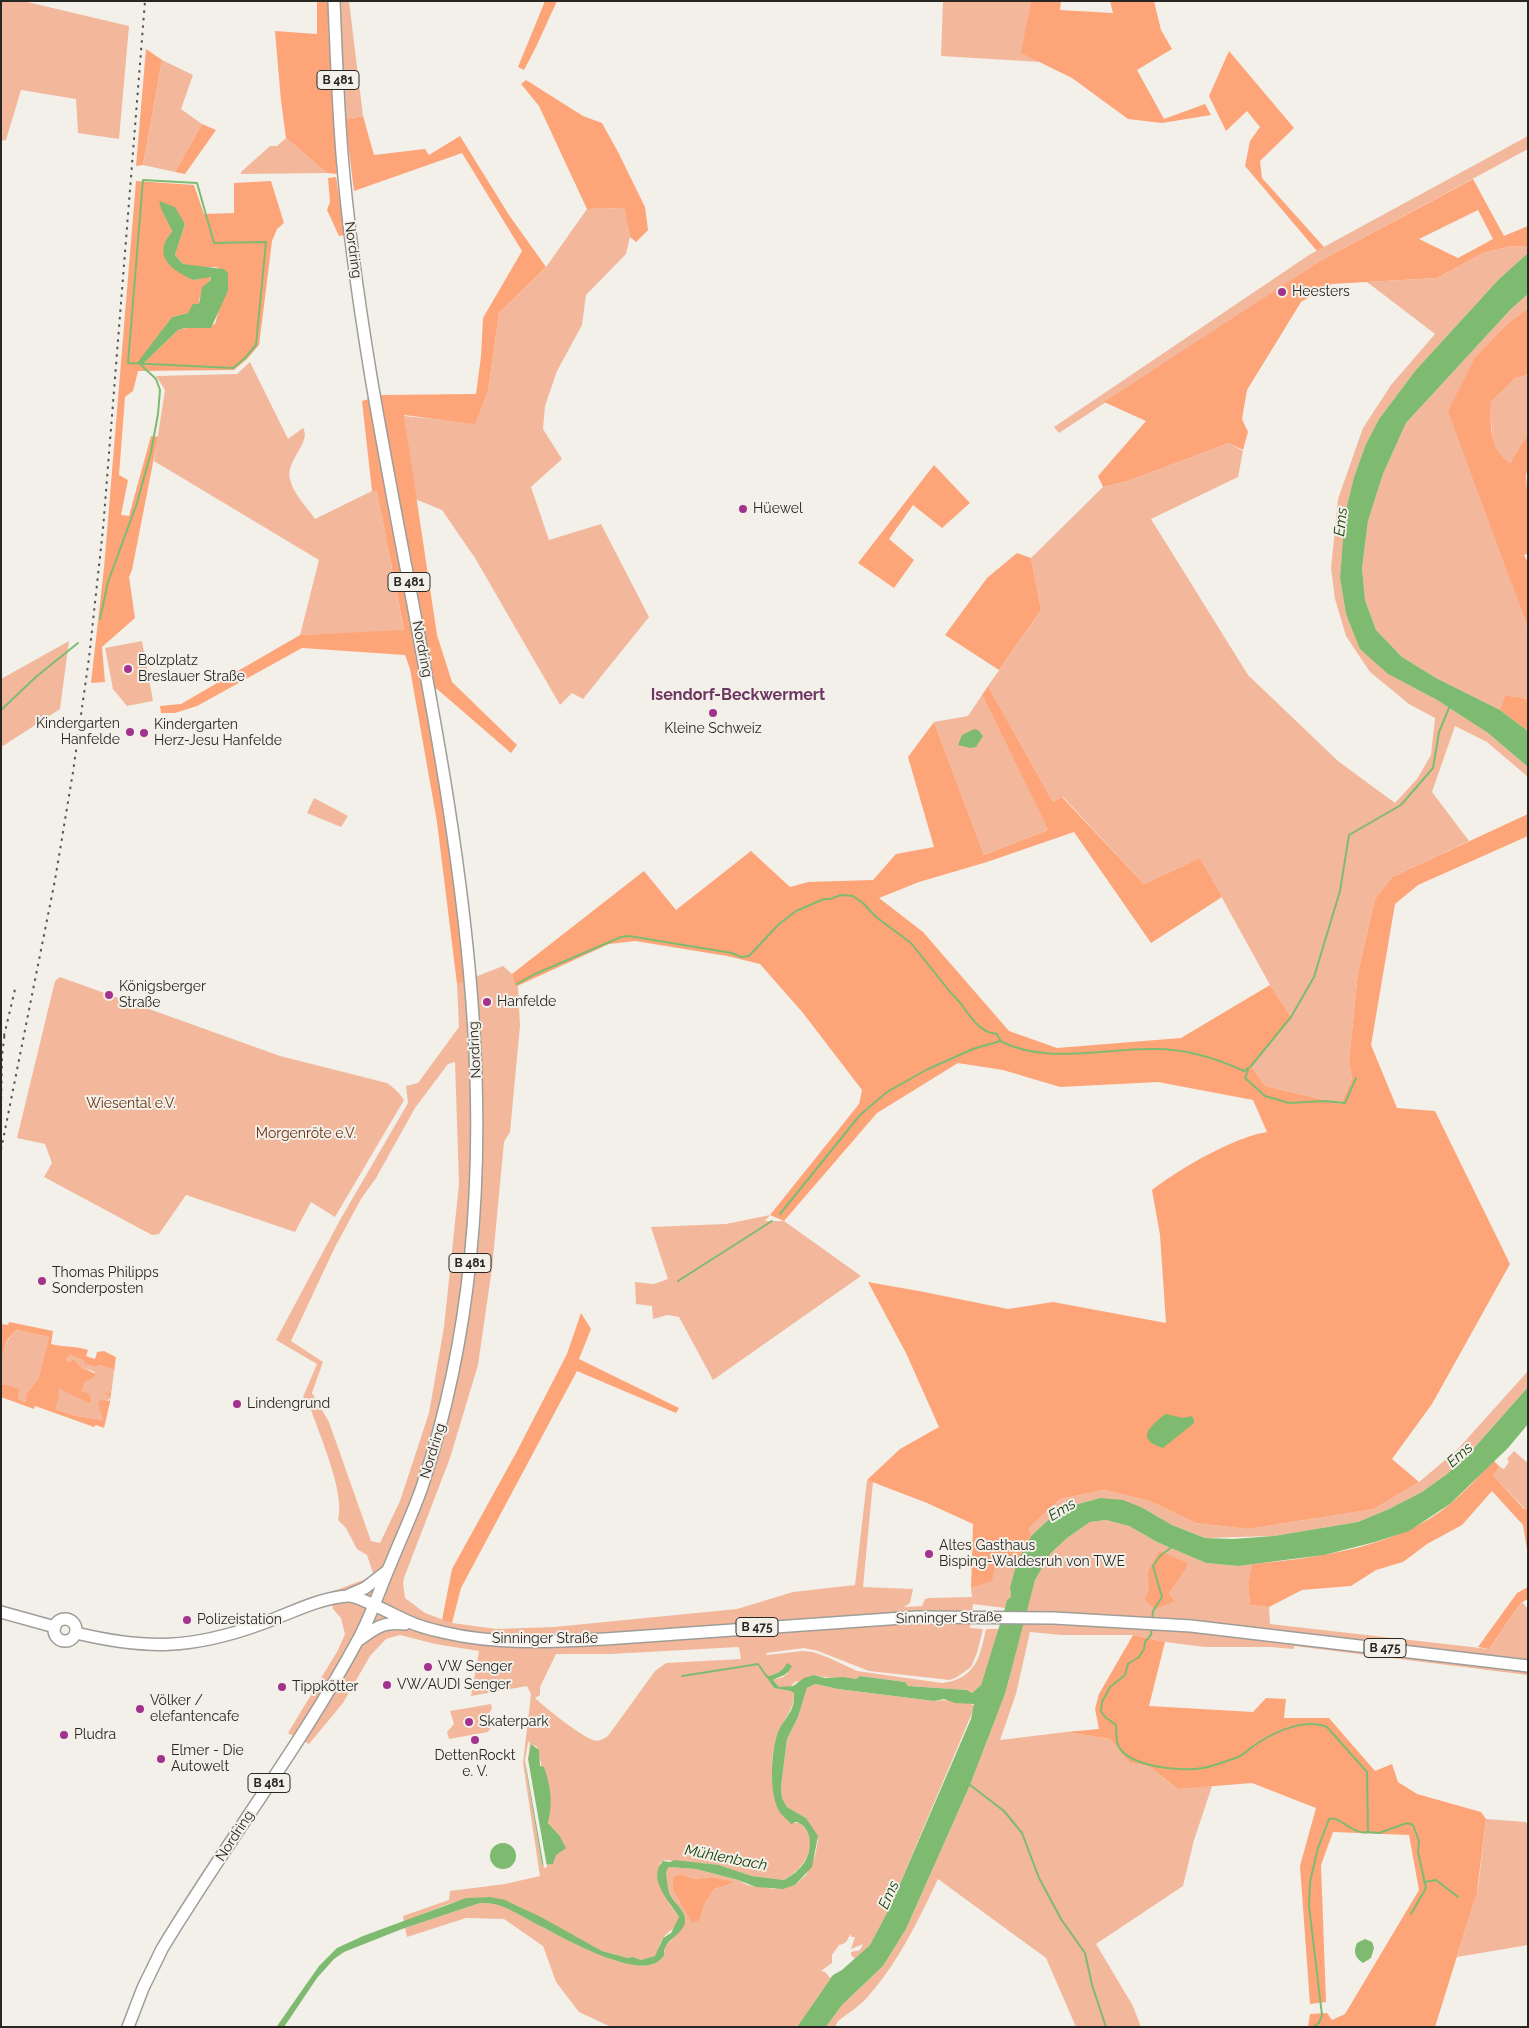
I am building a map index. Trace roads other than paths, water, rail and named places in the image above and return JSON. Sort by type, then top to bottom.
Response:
[{"type":"main road","name":"Nordring","points":[[128,2027],[143,1988],[162,1949],[322,1700],[357,1642],[375,1606],[421,1492],[444,1414],[460,1338],[474,1220],[477,1099],[471,981],[464,908],[430,689],[371,376],[342,158],[334,1]]},
{"type":"main road","points":[[1,1612],[54,1627],[56,1636],[63,1641],[72,1639],[76,1633],[140,1644],[190,1644],[218,1638],[317,1603],[349,1595],[365,1588],[388,1570]]},
{"type":"main road","name":"Sinninger Straße","points":[[349,1595],[417,1626],[471,1637],[553,1641],[917,1617],[1054,1618],[1168,1624],[1528,1666]]},
{"type":"main road","name":"B 475","points":[[357,1642],[380,1625],[394,1623],[417,1626]]},
{"type":"water","points":[[159,201],[175,207],[185,224],[175,255],[183,264],[224,269],[228,273],[228,291],[211,328],[185,328],[178,330],[143,364],[137,363],[172,317],[188,313],[193,304],[199,304],[202,287],[210,281],[211,277],[193,280],[182,275],[168,262],[163,251],[165,241],[172,231]]},
{"type":"water","points":[[1528,253],[1528,294],[1511,309],[1406,423],[1383,474],[1368,521],[1362,568],[1365,600],[1376,630],[1402,657],[1436,678],[1500,710],[1528,731],[1528,767],[1488,733],[1437,700],[1388,674],[1360,649],[1346,614],[1340,578],[1345,515],[1354,477],[1366,444],[1379,419],[1415,371],[1499,279]]},
{"type":"water","points":[[974,729],[978,730],[983,736],[976,747],[970,748],[958,745],[962,735]]},
{"type":"water","name":"Ems","points":[[1528,1387],[1528,1424],[1508,1448],[1450,1504],[1409,1531],[1324,1555],[1238,1566],[1206,1563],[1157,1542],[1129,1526],[1106,1520],[1090,1522],[1067,1538],[1050,1554],[1035,1580],[1005,1694],[970,1785],[906,1929],[883,1966],[842,2005],[826,2027],[797,2027],[833,1975],[842,1970],[870,1945],[890,1907],[971,1719],[974,1704],[955,1703],[944,1699],[934,1701],[838,1689],[815,1684],[807,1688],[798,1717],[787,1739],[781,1787],[782,1798],[787,1807],[806,1818],[818,1836],[812,1867],[795,1885],[783,1889],[756,1887],[738,1880],[696,1869],[669,1867],[666,1874],[669,1891],[684,1914],[685,1921],[680,1932],[667,1944],[662,1958],[650,1965],[632,1965],[610,1959],[561,1937],[503,1907],[480,1903],[402,1929],[344,1952],[334,1959],[317,1978],[284,2027],[277,2026],[319,1966],[337,1948],[363,1936],[466,1898],[490,1897],[505,1900],[541,1917],[602,1951],[641,1960],[655,1956],[663,1938],[671,1933],[679,1917],[661,1890],[658,1882],[658,1868],[663,1861],[670,1862],[674,1860],[719,1865],[752,1876],[784,1880],[796,1872],[807,1856],[810,1843],[808,1833],[802,1825],[796,1822],[791,1824],[779,1811],[775,1801],[772,1781],[773,1760],[778,1732],[791,1710],[794,1693],[774,1688],[767,1675],[769,1676],[780,1671],[787,1663],[792,1666],[788,1672],[773,1680],[779,1687],[793,1686],[804,1678],[814,1675],[825,1678],[843,1677],[856,1679],[860,1676],[905,1682],[908,1686],[967,1690],[972,1693],[981,1685],[1007,1600],[1011,1597],[1010,1587],[1017,1562],[1031,1536],[1060,1509],[1100,1498],[1123,1500],[1143,1508],[1172,1525],[1205,1538],[1233,1539],[1274,1536],[1358,1522],[1422,1492],[1447,1474],[1475,1447]]},
{"type":"water","points":[[1166,1414],[1183,1418],[1191,1416],[1194,1419],[1194,1423],[1163,1448],[1149,1441],[1147,1434],[1152,1426]]},
{"type":"water","points":[[531,1744],[539,1750],[540,1766],[544,1767],[548,1782],[551,1802],[548,1823],[559,1835],[566,1848],[556,1855],[553,1864],[542,1865],[526,1769]]},
{"type":"water","points":[[503,1843],[512,1847],[516,1856],[512,1865],[503,1869],[494,1865],[490,1856],[494,1847]]},
{"type":"water","points":[[1365,1939],[1372,1942],[1374,1948],[1371,1958],[1363,1963],[1358,1959],[1355,1949],[1357,1943]]},
{"type":"waterway","points":[[143,180],[197,183],[214,243],[266,242],[256,345],[233,368],[128,363],[143,180]]},
{"type":"waterway","points":[[100,619],[108,582],[137,503],[151,452],[158,414],[160,390],[156,379],[141,365]]},
{"type":"waterway","points":[[1,710],[37,676],[78,643]]},
{"type":"waterway","points":[[780,1214],[860,1115],[887,1092],[926,1070],[973,1049],[1000,1041],[1018,1048],[1056,1054],[1167,1049],[1201,1055],[1244,1071],[1251,1066],[1291,1017],[1314,977],[1340,891],[1349,835],[1401,805],[1433,768],[1439,732],[1449,708]]},
{"type":"waterway","points":[[517,984],[535,974],[621,937],[629,936],[732,953],[741,957],[749,956],[778,925],[796,911],[824,899],[841,895],[853,896],[863,903],[876,917],[911,943],[976,1023],[987,1032],[997,1034],[1000,1040]]},
{"type":"waterway","points":[[1248,1070],[1245,1078],[1265,1096],[1289,1103],[1324,1101],[1345,1103],[1356,1078]]},
{"type":"waterway","points":[[678,1281],[772,1221]]},
{"type":"waterway","points":[[1152,1620],[1153,1611],[1162,1597],[1153,1566],[1161,1555],[1172,1547]]},
{"type":"waterway","points":[[1152,1627],[1151,1635],[1145,1642],[1144,1649],[1139,1657],[1128,1664],[1125,1675],[1110,1687],[1102,1702],[1101,1711],[1105,1717],[1116,1725],[1116,1738],[1123,1752],[1143,1763],[1156,1766],[1182,1769],[1203,1768],[1239,1757],[1265,1738],[1282,1730],[1310,1724],[1327,1727],[1367,1772],[1368,1832],[1357,1831],[1337,1820],[1329,1819],[1318,1848],[1310,1882],[1309,1906],[1322,2015],[1319,2023],[1313,2027]]},
{"type":"waterway","points":[[682,1676],[758,1664],[767,1677]]},
{"type":"waterway","points":[[970,1785],[1004,1811],[1022,1833],[1039,1878],[1061,1919],[1085,1953],[1092,1985],[1106,2027]]},
{"type":"waterway","points":[[1368,1832],[1379,1833],[1407,1823],[1413,1825],[1419,1841],[1418,1852],[1426,1888],[1411,1914]]},
{"type":"waterway","points":[[1424,1882],[1436,1880],[1458,1897]]},
{"type":"railway","points":[[1,1150],[55,880],[89,658],[103,529],[145,1]]},
{"type":"railway","points":[[4,1036],[16,985]]},
{"type":"railway","points":[[1,1106],[2,1056],[5,1031]]},
{"type":"place","name":"Heesters","points":[[1282,292]]},
{"type":"place","name":"Hüewel","points":[[743,509]]},
{"type":"place","name":"Bolzplatz Breslauer Straße","points":[[128,669]]},
{"type":"place","name":"Kleine Schweiz","points":[[713,713]]},
{"type":"place","name":"Kindergarten Hanfelde","points":[[130,732]]},
{"type":"place","name":"Kindergarten Herz-Jesu Hanfelde","points":[[144,733]]},
{"type":"place","name":"Königsberger Straße","points":[[109,995]]},
{"type":"place","name":"Hanfelde","points":[[487,1002]]},
{"type":"place","name":"Thomas Philipps Sonderposten","points":[[42,1281]]},
{"type":"place","name":"Lindengrund","points":[[237,1404]]},
{"type":"place","name":"Altes Gasthaus Bisping-Waldesruh von TWE","points":[[929,1554]]},
{"type":"place","name":"Polizeistation","points":[[187,1620]]},
{"type":"place","name":"VW Senger","points":[[428,1667]]},
{"type":"place","name":"VW/AUDI Senger","points":[[387,1685]]},
{"type":"place","name":"Tippkötter","points":[[282,1687]]},
{"type":"place","name":"Völker / elefantencafe","points":[[140,1709]]},
{"type":"place","name":"Skaterpark","points":[[469,1722]]},
{"type":"place","name":"Pludra","points":[[64,1735]]},
{"type":"place","name":"DettenRockt e. V.","points":[[475,1740]]},
{"type":"place","name":"Elmer - Die Autowelt","points":[[161,1759]]},
{"type":"district","name":"Isendorf-Beckwermert","points":[[738,695]]},
{"type":"park label","name":"Wiesental e.V.","points":[[131,1104]]},
{"type":"park label","name":"Morgenröte e.V.","points":[[306,1134]]},
{"type":"water label","name":"Mühlenbach","points":[[726,1858]]}]
